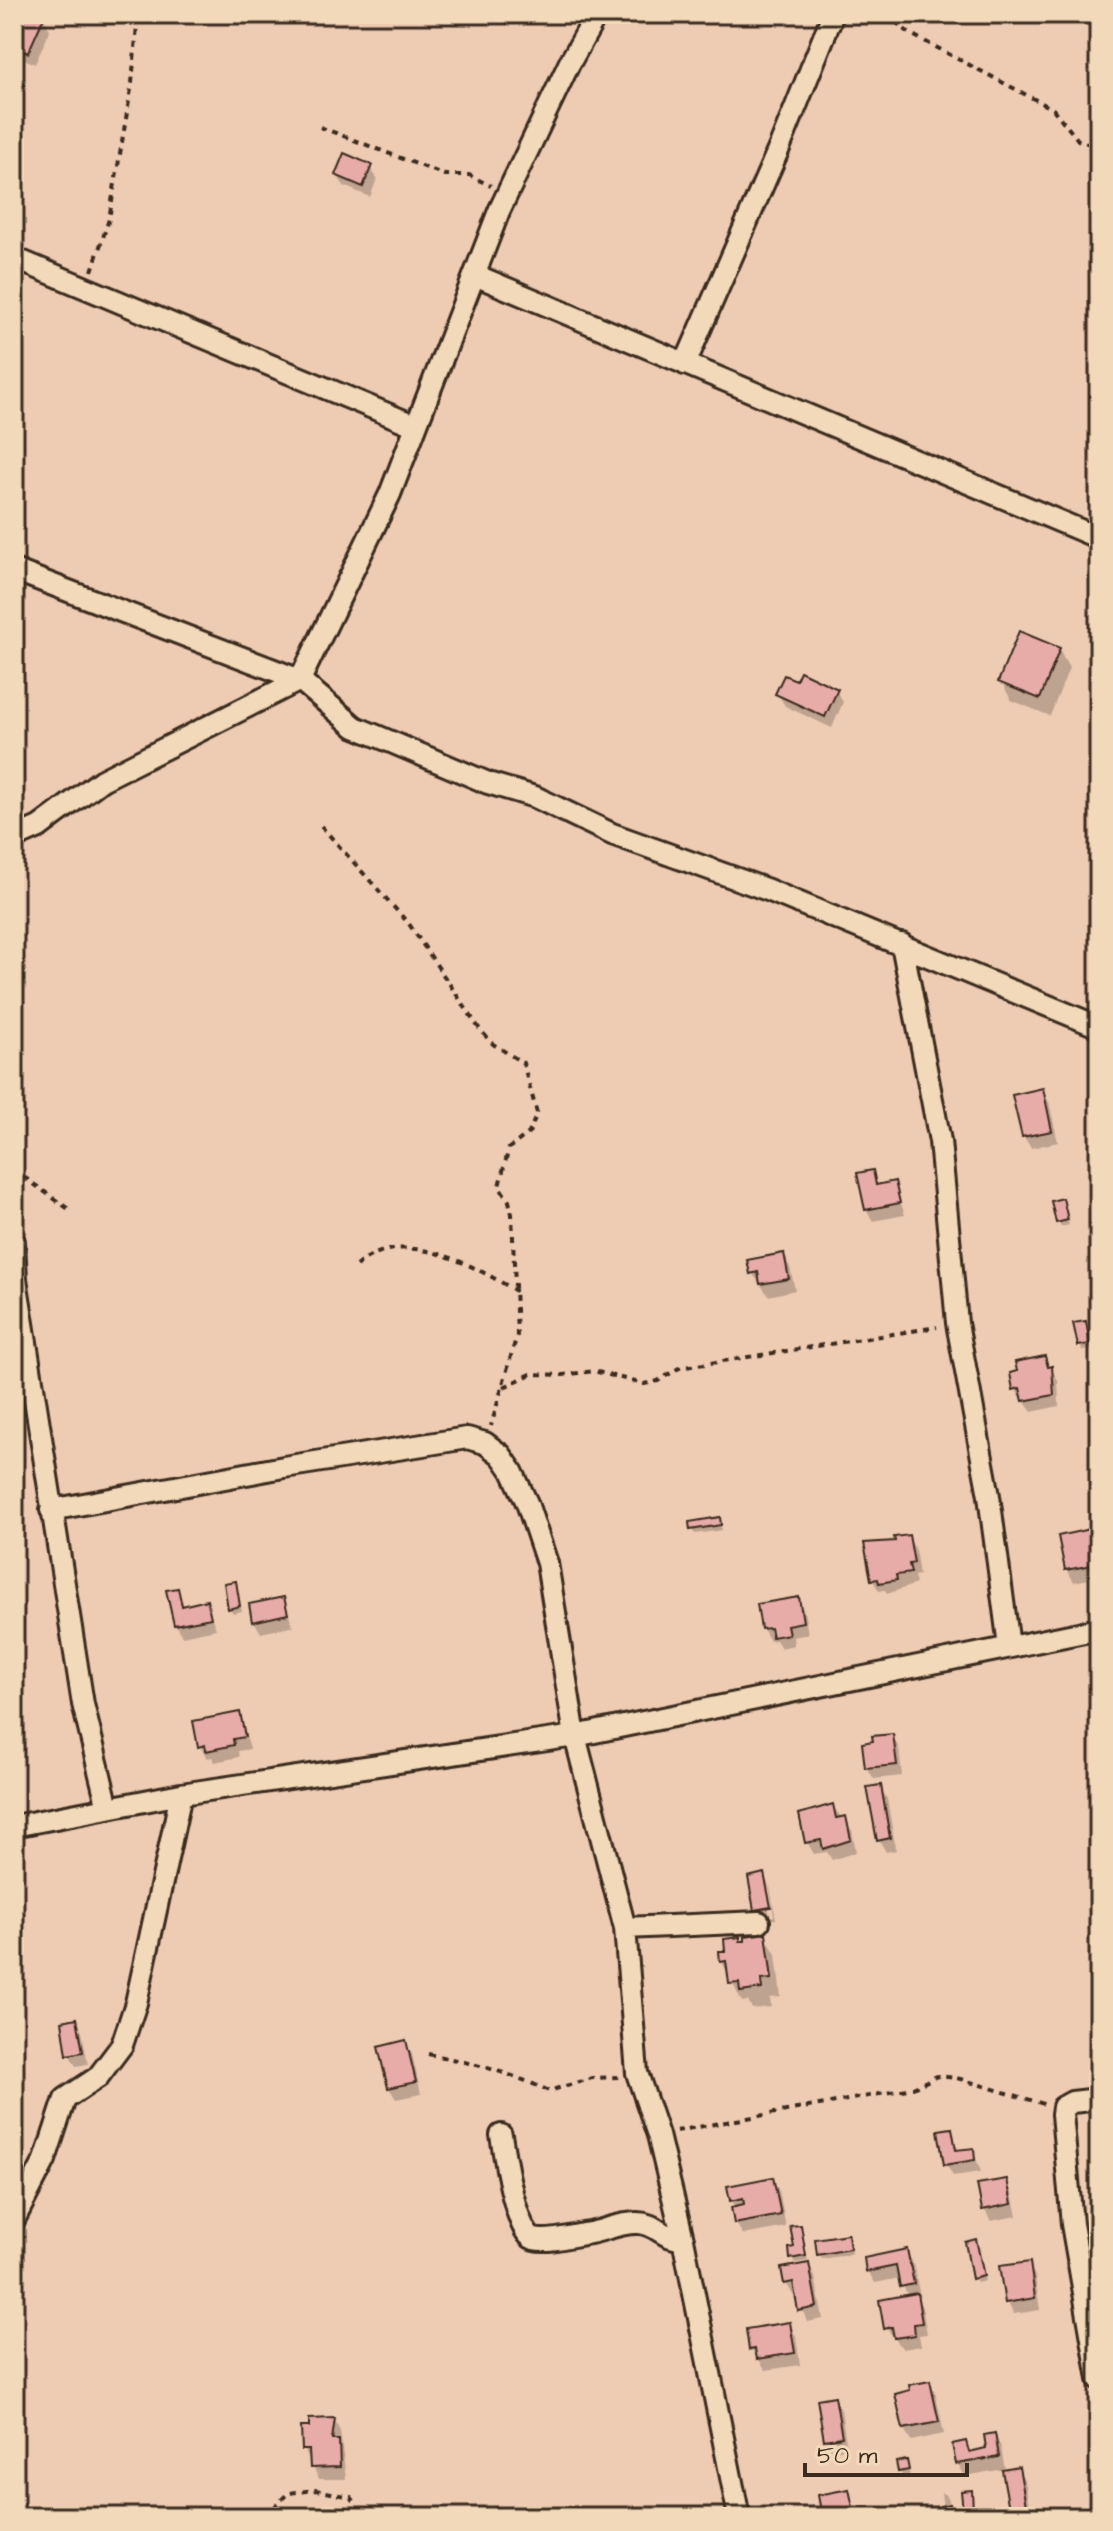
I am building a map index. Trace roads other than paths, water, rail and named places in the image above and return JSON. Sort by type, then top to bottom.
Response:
[{"type":"street","points":[[14,838],[39,827],[102,780],[300,680],[384,507],[507,195],[597,14]]},
{"type":"street","points":[[685,364],[780,146],[833,14]]},
{"type":"street","points":[[14,258],[86,285],[416,426]]},
{"type":"street","points":[[475,275],[1099,538]]},
{"type":"street","points":[[14,570],[300,680],[355,727],[488,783],[535,797],[612,834],[768,890],[902,944],[1099,1027]]},
{"type":"street","points":[[902,944],[940,1141],[957,1323],[989,1496],[1009,1646]]},
{"type":"street","points":[[14,1242],[16,1279],[83,1704],[108,1808]]},
{"type":"street","points":[[51,1510],[467,1438],[485,1443],[501,1455],[512,1471],[539,1533],[575,1736],[625,1928],[637,2073],[658,2135],[683,2239],[739,2517]]},
{"type":"street","points":[[14,1826],[181,1794],[575,1736],[1099,1629]]},
{"type":"street","points":[[14,2220],[45,2160],[65,2099],[98,2077],[122,2045],[136,2003],[181,1794]]},
{"type":"street","points":[[625,1928],[759,1922]]},
{"type":"street","points":[[1099,2099],[1072,2102],[1063,2107],[1072,2224],[1099,2379]]},
{"type":"street","points":[[501,2135],[520,2220],[526,2234],[534,2239],[636,2222],[646,2224],[669,2239],[683,2239]]}]
